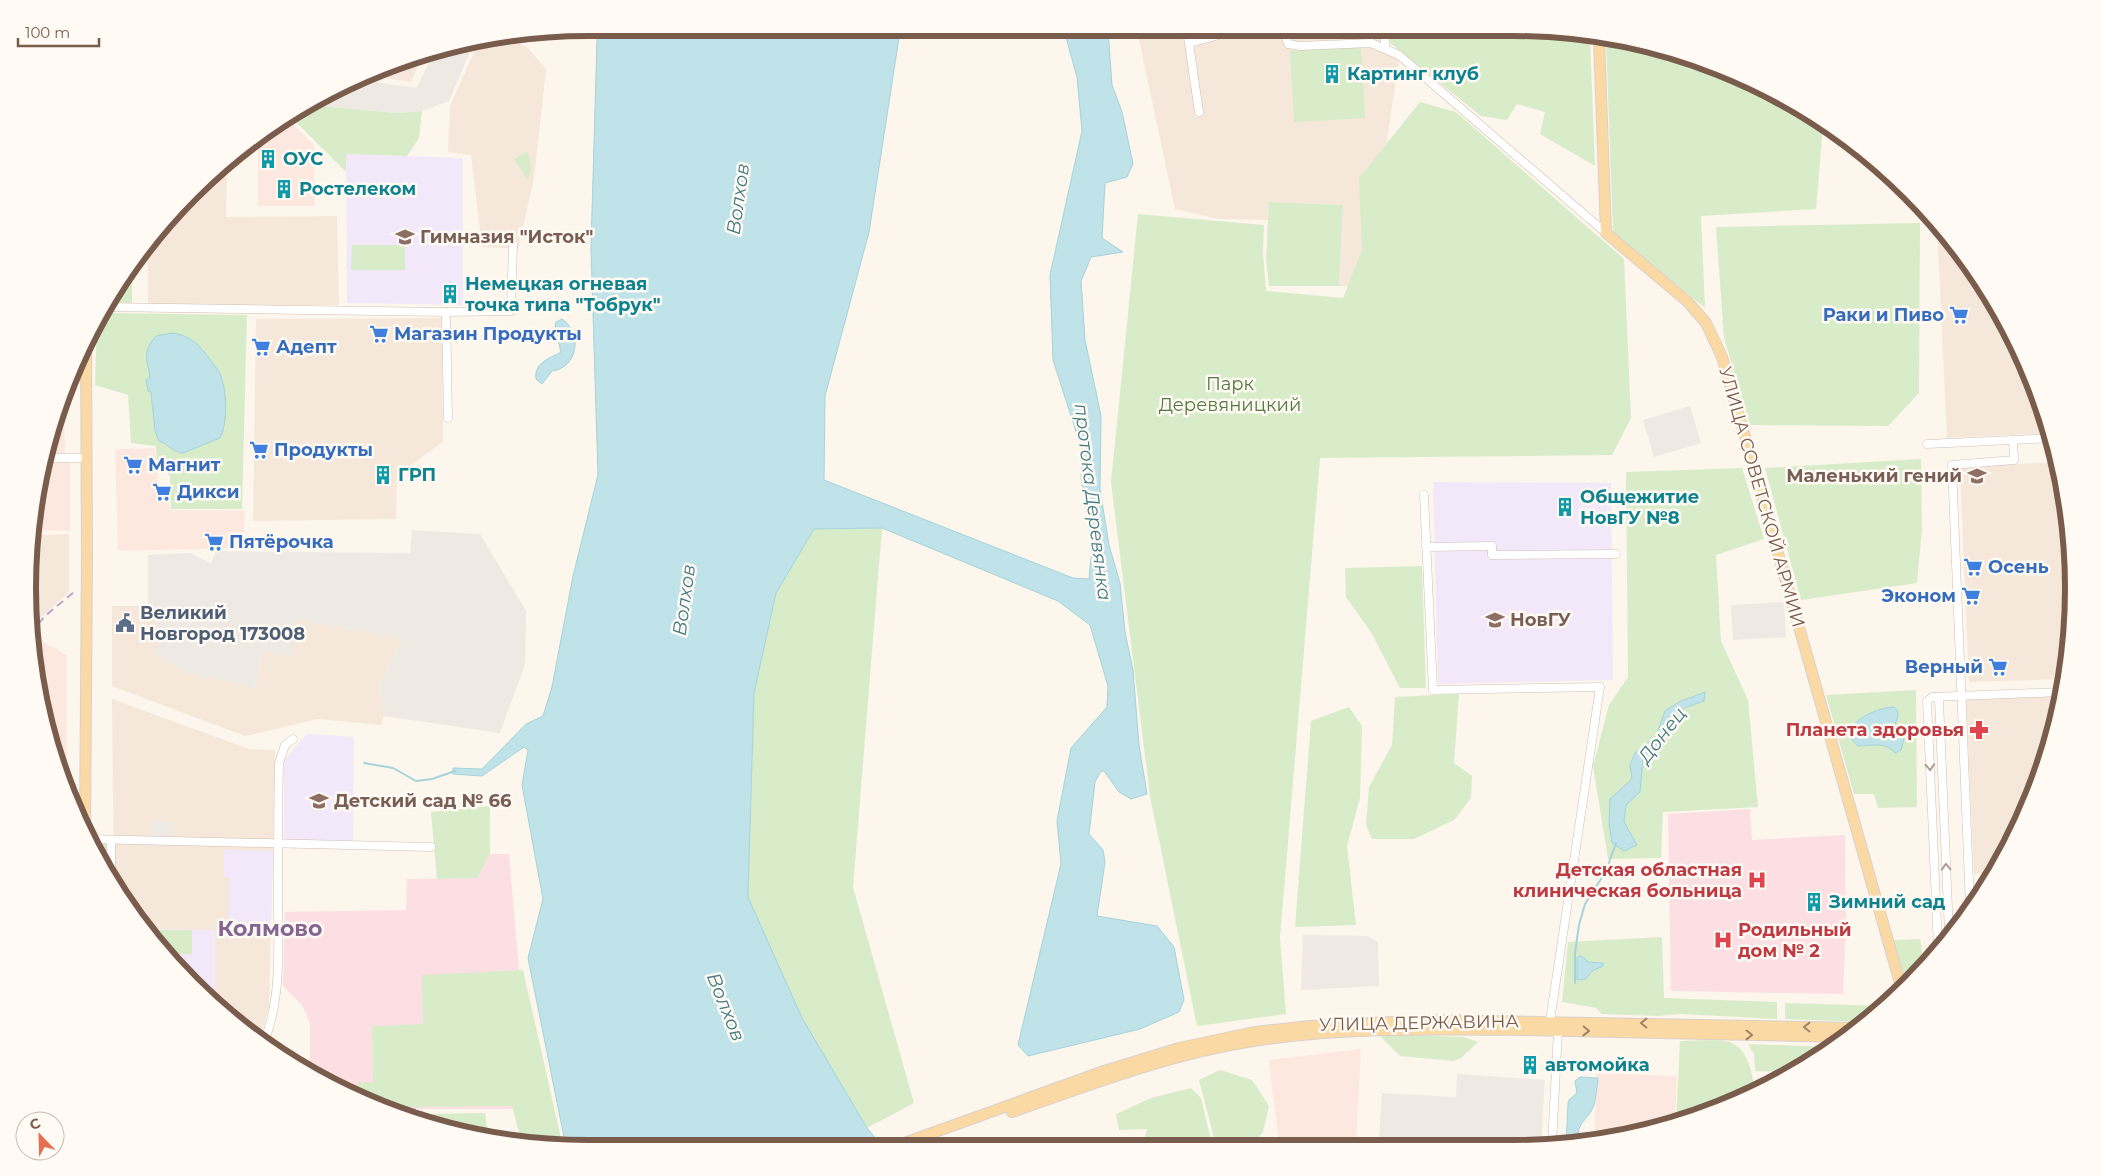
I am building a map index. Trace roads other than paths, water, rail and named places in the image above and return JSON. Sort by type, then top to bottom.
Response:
[{"type":"main road","points":[[1599,43],[1606,232]]},
{"type":"main road","name":"УЛИЦА СОВЕТСКОЙ АРМИИ","points":[[1606,232],[1696,310],[1714,338],[1727,372],[1900,981]]},
{"type":"main road","points":[[85,815],[87,458],[86,360]]},
{"type":"main road","points":[[82,367],[85,383]]},
{"type":"main road","name":"УЛИЦА ДЕРЖАВИНА","points":[[996,1114],[1148,1066],[1233,1044],[1318,1033],[1550,1021],[1847,1028]]},
{"type":"main road","name":"УЛИЦА ДЕРЖАВИНА","points":[[1485,1025],[1558,1031],[1834,1037]]},
{"type":"main road","points":[[931,1140],[996,1114]]},
{"type":"main road","points":[[915,1140],[996,1114]]},
{"type":"street","points":[[1188,36],[1199,112]]},
{"type":"street","points":[[1190,43],[1215,36]]},
{"type":"street","points":[[1286,36],[1288,44],[1300,46],[1370,43],[1399,55],[1606,232]]},
{"type":"street","points":[[1385,36],[1385,48]]},
{"type":"street","points":[[114,306],[446,312],[511,311],[514,244]]},
{"type":"street","points":[[446,312],[448,418]]},
{"type":"street","points":[[1927,444],[2044,438]]},
{"type":"street","points":[[1970,898],[1952,465],[2014,460],[2013,440]]},
{"type":"street","points":[[52,458],[87,458]]},
{"type":"street","points":[[1424,495],[1433,690],[1600,687],[1550,1021]]},
{"type":"street","points":[[1426,547],[1492,546],[1492,555],[1616,554]]},
{"type":"street","points":[[1938,940],[1927,701],[1929,698],[1937,699],[1961,695],[2055,692]]},
{"type":"street","points":[[1937,699],[1949,927]]},
{"type":"street","points":[[267,1037],[270,1029],[276,996],[279,763],[285,745],[293,739]]},
{"type":"street","points":[[97,839],[431,847]]},
{"type":"street","points":[[111,840],[111,866]]},
{"type":"street","points":[[1552,1139],[1558,1031]]},
{"type":"water","points":[[599,36],[899,36],[869,232],[825,396],[824,480],[1073,578],[1089,579],[1092,546],[1081,478],[1082,450],[1053,360],[1050,275],[1082,131],[1077,77],[1066,36],[1108,36],[1112,85],[1122,112],[1133,164],[1127,177],[1105,183],[1102,238],[1123,252],[1091,257],[1081,281],[1085,340],[1101,416],[1100,489],[1109,545],[1120,583],[1125,632],[1133,670],[1139,745],[1147,794],[1131,799],[1119,792],[1104,771],[1101,771],[1095,782],[1089,834],[1103,850],[1105,862],[1097,916],[1157,926],[1174,947],[1184,1000],[1179,1012],[1140,1029],[1028,1056],[1018,1045],[1061,864],[1057,821],[1071,748],[1107,707],[1108,686],[1090,625],[1058,601],[882,528],[814,529],[776,593],[754,693],[748,897],[802,1018],[867,1128],[877,1140],[564,1139],[528,958],[543,899],[522,785],[528,750],[524,747],[482,776],[453,774],[453,768],[482,769],[526,724],[543,716],[552,687],[573,576],[598,475],[591,248],[597,39]]},
{"type":"water","points":[[562,319],[569,325],[573,333],[575,349],[567,364],[552,371],[542,384],[536,379],[537,369],[543,362],[561,352],[555,328],[556,322]]},
{"type":"water","points":[[172,333],[191,340],[205,353],[220,373],[225,397],[225,416],[223,432],[220,438],[183,453],[177,452],[159,441],[155,431],[151,392],[148,391],[146,380],[150,377],[147,360],[149,346],[156,336]]},
{"type":"water","points":[[1705,692],[1704,701],[1684,708],[1664,739],[1643,758],[1640,792],[1626,805],[1624,822],[1637,845],[1624,851],[1612,843],[1609,823],[1610,799],[1632,779],[1630,765],[1635,753],[1656,736],[1665,711],[1679,702]]},
{"type":"water","points":[[1894,707],[1898,715],[1894,731],[1904,739],[1901,750],[1895,753],[1891,749],[1882,746],[1858,746],[1852,739],[1851,731],[1854,725],[1869,714]]},
{"type":"water","points":[[1579,956],[1588,962],[1603,963],[1603,966],[1592,971],[1586,979],[1577,980],[1577,958]]},
{"type":"water","points":[[1580,1077],[1598,1078],[1592,1110],[1582,1123],[1579,1136],[1566,1137],[1568,1104],[1569,1100],[1577,1093],[1575,1081]]},
{"type":"waterway","points":[[364,763],[393,768],[416,781],[432,779],[455,771]]},
{"type":"waterway","name":"Донец","points":[[1575,983],[1575,953],[1579,925],[1585,904],[1606,871],[1616,843]]},
{"type":"railway","points":[[37,625],[45,616],[74,592]]},
{"type":"place","name":"Картинг клуб","points":[[1332,74]]},
{"type":"place","name":"ОУС","points":[[268,159]]},
{"type":"place","name":"Ростелеком","points":[[284,189]]},
{"type":"place","name":"Гимназия \"Исток\"","points":[[405,237]]},
{"type":"place","name":"Немецкая огневая точка типа \"Тобрук\"","points":[[450,294]]},
{"type":"place","name":"Раки и Пиво","points":[[1959,315]]},
{"type":"place","name":"Магазин Продукты","points":[[379,334]]},
{"type":"place","name":"Адепт","points":[[261,347]]},
{"type":"place","name":"Продукты","points":[[259,450]]},
{"type":"place","name":"Магнит","points":[[133,465]]},
{"type":"place","name":"ГРП","points":[[383,475]]},
{"type":"place","name":"Маленький гений","points":[[1977,476]]},
{"type":"place","name":"Дикси","points":[[162,492]]},
{"type":"place","name":"Общежитие НовГУ №8","points":[[1565,507]]},
{"type":"place","name":"Пятёрочка","points":[[214,542]]},
{"type":"place","name":"Осень","points":[[1973,567]]},
{"type":"place","name":"Эконом","points":[[1971,596]]},
{"type":"place","name":"НовГУ","points":[[1495,620]]},
{"type":"place","name":"Великий Новгород 173008","points":[[125,623]]},
{"type":"place","name":"Верный","points":[[1998,667]]},
{"type":"place","name":"Планета здоровья","points":[[1979,730]]},
{"type":"place","name":"Детский сад № 66","points":[[319,801]]},
{"type":"place","name":"Детская областная клиническая больница","points":[[1757,880]]},
{"type":"place","name":"Зимний сад","points":[[1814,902]]},
{"type":"place","name":"Родильный дом № 2","points":[[1723,940]]},
{"type":"place","name":"автомойка","points":[[1530,1065]]},
{"type":"district","name":"Колмово","points":[[270,928]]},
{"type":"water label","name":"Волхов","points":[[738,199]]},
{"type":"water label","name":"протока Деревянка","points":[[1093,502]]},
{"type":"water label","name":"Волхов","points":[[684,600]]},
{"type":"water label","name":"Волхов","points":[[726,1007]]},
{"type":"park label","name":"Парк Деревяницкий","points":[[1230,394]]}]
